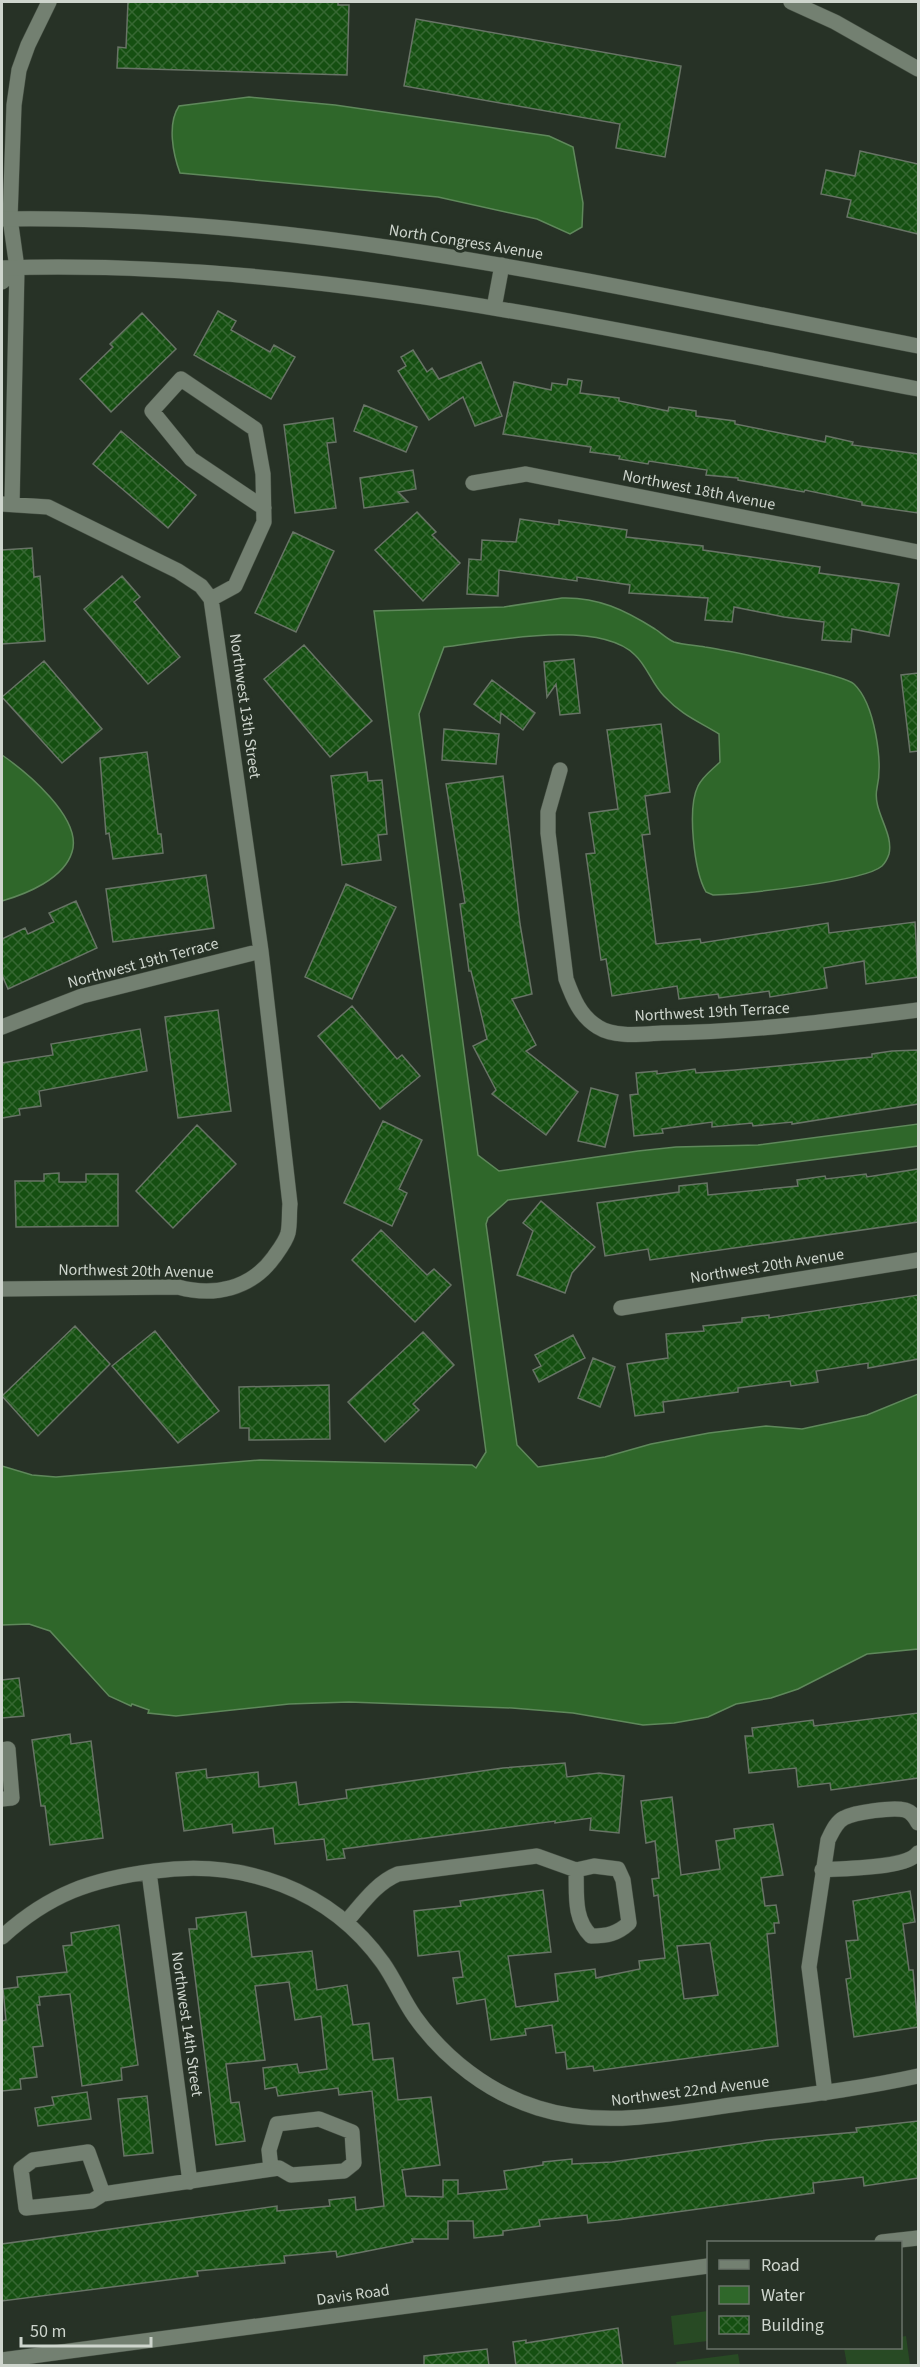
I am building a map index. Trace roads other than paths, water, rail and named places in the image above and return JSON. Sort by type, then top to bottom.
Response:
[{"type":"street","points":[[49,2],[40,17],[20,70],[15,105],[6,218],[9,268],[7,504],[48,507],[178,571],[201,586],[211,599],[235,586],[264,522],[264,508],[263,474],[255,429],[181,379],[152,411],[191,459],[264,508]]},
{"type":"street","points":[[791,2],[835,22],[918,69]]},
{"type":"street","name":"North Congress Avenue","points":[[6,218],[145,223],[253,232],[502,265],[918,346]]},
{"type":"street","points":[[494,308],[502,265]]},
{"type":"street","points":[[2,282],[9,268]]},
{"type":"street","points":[[9,268],[143,268],[250,276],[494,308],[918,389]]},
{"type":"street","name":"Northwest 18th Avenue","points":[[473,483],[526,474],[918,552]]},
{"type":"street","name":"Northwest 13th Street","points":[[211,599],[261,951],[290,1204],[287,1234],[265,1270]]},
{"type":"street","name":"Northwest 19th Terrace","points":[[560,770],[548,812],[548,832],[566,979],[573,1000],[585,1016],[600,1029],[625,1034],[712,1032],[774,1028],[918,1010]]},
{"type":"street","name":"Northwest 19th Terrace","points":[[2,1027],[82,996],[261,951]]},
{"type":"street","name":"Northwest 20th Avenue","points":[[621,1308],[918,1260]]},
{"type":"street","name":"Northwest 20th Avenue","points":[[2,1289],[178,1287],[191,1291],[218,1292],[244,1283],[265,1270]]},
{"type":"street","points":[[2,1750],[8,1749],[12,1798],[2,1799]]},
{"type":"street","points":[[825,2093],[809,1967],[828,1840],[834,1827],[844,1818],[861,1812],[904,1809],[918,1822]]},
{"type":"street","points":[[822,1870],[900,1863],[915,1857],[918,1853]]},
{"type":"street","points":[[346,1922],[386,1879],[398,1875],[537,1856],[576,1870],[594,1866],[618,1869],[623,1880],[629,1923],[621,1930],[609,1936],[591,1936],[582,1927],[578,1912],[576,1870]]},
{"type":"street","name":"Northwest 22nd Avenue","points":[[2,1937],[44,1904],[70,1890],[112,1877],[208,1867],[258,1875],[296,1889],[346,1922],[384,1964],[415,2017],[457,2063],[482,2081],[537,2108],[568,2116],[629,2119],[825,2093],[918,2076]]},
{"type":"street","name":"Northwest 14th Street","points":[[149,1872],[190,2182]]},
{"type":"street","points":[[103,2194],[88,2152],[33,2160],[21,2169],[26,2208],[92,2201],[103,2194],[279,2168],[291,2175],[344,2171],[354,2163],[352,2132],[319,2119],[277,2124],[269,2150],[271,2169]]},
{"type":"street","points":[[891,2241],[918,2238]]},
{"type":"street","name":"Davis Road","points":[[2,2360],[707,2265]]},
{"type":"water","points":[[249,97],[335,105],[549,136],[573,147],[583,203],[582,227],[570,234],[537,219],[438,197],[180,173],[173,148],[172,130],[175,113],[179,106]]},
{"type":"water","points":[[562,598],[588,600],[611,606],[644,622],[674,642],[784,663],[854,684],[867,705],[876,734],[879,777],[876,797],[889,838],[889,854],[882,866],[871,872],[828,882],[713,895],[706,892],[695,855],[693,809],[700,782],[720,762],[719,734],[671,703],[635,655],[618,644],[597,638],[571,635],[516,637],[444,647],[419,714],[478,1155],[499,1171],[638,1151],[676,1147],[758,1145],[918,1124],[918,1146],[508,1200],[488,1218],[486,1224],[517,1445],[538,1467],[605,1457],[651,1444],[709,1433],[766,1426],[802,1429],[867,1415],[918,1394],[918,1649],[867,1654],[798,1689],[771,1698],[736,1704],[708,1717],[674,1723],[643,1725],[573,1713],[512,1708],[349,1702],[289,1704],[176,1716],[148,1713],[149,1710],[132,1704],[131,1706],[109,1696],[50,1631],[29,1624],[2,1625],[2,1466],[32,1475],[56,1477],[260,1460],[472,1465],[476,1468],[486,1452],[374,611],[504,607]]},
{"type":"water","points":[[2,755],[50,797],[69,825],[73,839],[68,862],[53,878],[33,890],[2,901]]}]
